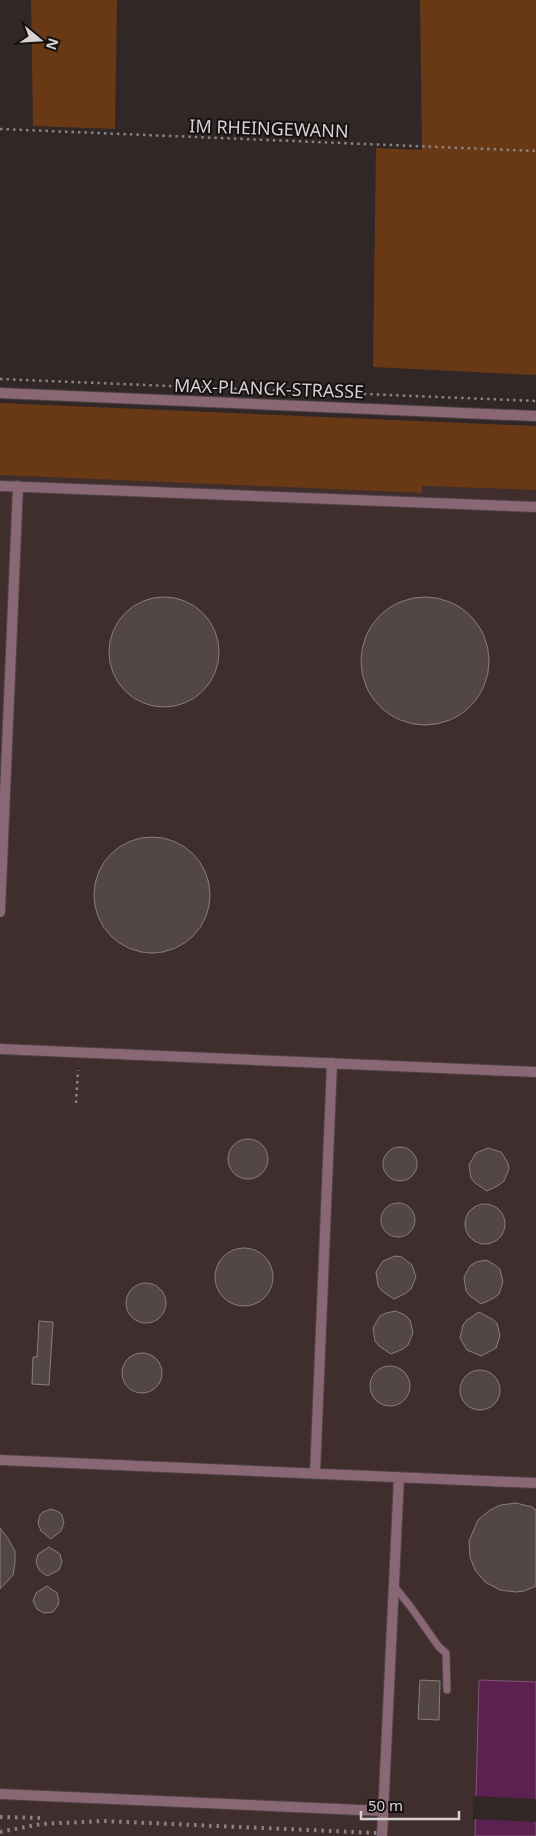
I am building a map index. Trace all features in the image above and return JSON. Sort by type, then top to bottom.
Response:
[{"type":"street","name":"MAX-PLANCK-STRASSE","points":[[0,393],[536,416]]},
{"type":"street","points":[[0,486],[536,507]]},
{"type":"street","points":[[0,912],[18,486]]},
{"type":"street","points":[[0,1049],[536,1072]]},
{"type":"street","points":[[315,1474],[332,1064]]},
{"type":"street","points":[[0,1460],[536,1483]]},
{"type":"street","points":[[382,1836],[399,1477]]},
{"type":"street","points":[[0,1794],[383,1811]]},
{"type":"lane","points":[[394,1586],[439,1647],[446,1653],[447,1690]]},
{"type":"path","name":"IM RHEINGEWANN","points":[[0,129],[536,151]]},
{"type":"path","points":[[0,379],[536,401]]},
{"type":"path","points":[[76,1103],[78,1070]]},
{"type":"shaded area","points":[[31,0],[117,0],[115,129],[33,126]]},
{"type":"shaded area","points":[[420,0],[536,0],[536,375],[373,367],[376,148],[422,150]]},
{"type":"shaded area","points":[[0,403],[536,426],[536,490],[422,486],[422,493],[0,475]]},
{"type":"shaded area","points":[[0,475],[421,493],[422,486],[536,490],[536,1682],[479,1680],[475,1836],[0,1836]]},
{"type":"shaded area","points":[[479,1680],[536,1682],[536,1836],[475,1836]]},
{"type":"pier","points":[[474,1796],[536,1799],[536,1822],[473,1819]]},
{"type":"building","points":[[164,597],[185,601],[203,613],[215,631],[219,652],[215,673],[203,691],[185,703],[164,707],[143,703],[125,691],[113,673],[109,652],[113,631],[125,613],[143,601]]},
{"type":"building","points":[[425,597],[449,602],[470,616],[484,637],[489,661],[484,685],[470,706],[449,720],[425,725],[401,720],[380,706],[366,685],[361,661],[366,637],[380,616],[401,602]]},
{"type":"building","points":[[152,837],[174,842],[193,854],[205,873],[210,895],[205,917],[193,936],[174,948],[152,953],[130,948],[111,936],[99,917],[94,895],[99,873],[111,854],[130,842]]},
{"type":"building","points":[[244,1139],[252,1139],[259,1142],[265,1148],[268,1159],[265,1170],[259,1176],[252,1179],[244,1179],[237,1176],[231,1170],[228,1163],[228,1155],[231,1148],[237,1142]]},
{"type":"building","points":[[400,1147],[407,1148],[412,1152],[416,1157],[416,1171],[412,1176],[407,1180],[400,1181],[393,1180],[388,1176],[384,1171],[383,1164],[384,1157],[388,1152],[393,1148]]},
{"type":"building","points":[[488,1148],[501,1152],[508,1163],[509,1169],[504,1181],[487,1191],[471,1178],[469,1165],[476,1153]]},
{"type":"building","points":[[398,1203],[405,1204],[410,1208],[414,1213],[414,1227],[410,1232],[405,1236],[398,1237],[391,1236],[386,1232],[382,1227],[381,1220],[382,1213],[386,1208],[391,1204]]},
{"type":"building","points":[[489,1204],[496,1207],[502,1213],[505,1224],[504,1232],[496,1241],[489,1244],[481,1244],[474,1241],[466,1232],[465,1220],[468,1213],[477,1205]]},
{"type":"building","points":[[238,1248],[250,1248],[265,1256],[273,1271],[273,1283],[265,1298],[250,1306],[238,1306],[223,1298],[215,1283],[215,1271],[223,1256]]},
{"type":"building","points":[[395,1256],[402,1257],[412,1265],[416,1277],[411,1289],[394,1299],[378,1286],[376,1272],[383,1261]]},
{"type":"building","points":[[486,1260],[500,1269],[503,1282],[499,1294],[481,1304],[466,1291],[464,1277],[470,1266],[476,1262]]},
{"type":"building","points":[[142,1283],[150,1283],[157,1286],[163,1292],[166,1303],[163,1314],[157,1320],[150,1323],[142,1323],[135,1320],[129,1314],[126,1307],[126,1299],[129,1292],[135,1286]]},
{"type":"building","points":[[396,1311],[405,1315],[410,1320],[413,1333],[408,1345],[391,1354],[375,1341],[373,1328],[380,1316]]},
{"type":"building","points":[[479,1312],[497,1323],[500,1336],[496,1348],[481,1356],[467,1350],[460,1338],[463,1325]]},
{"type":"building","points":[[39,1321],[53,1322],[49,1385],[32,1384],[33,1357],[37,1357]]},
{"type":"building","points":[[138,1353],[146,1353],[153,1356],[159,1362],[162,1373],[159,1384],[153,1390],[146,1393],[138,1393],[131,1390],[125,1384],[122,1377],[122,1369],[125,1362],[131,1356]]},
{"type":"building","points":[[386,1366],[394,1366],[401,1369],[407,1375],[410,1386],[407,1397],[401,1403],[394,1406],[386,1406],[379,1403],[373,1397],[370,1390],[370,1382],[373,1375],[379,1369]]},
{"type":"building","points":[[476,1370],[484,1370],[491,1373],[497,1379],[500,1390],[497,1401],[491,1407],[484,1410],[476,1410],[469,1407],[463,1401],[460,1394],[460,1386],[463,1379],[469,1373]]},
{"type":"building","points":[[516,1503],[532,1507],[536,1510],[536,1586],[516,1592],[500,1590],[485,1582],[475,1570],[470,1557],[469,1541],[478,1520],[490,1510],[501,1505]]},
{"type":"building","points":[[51,1509],[62,1515],[64,1523],[61,1531],[51,1539],[41,1531],[38,1523],[40,1515]]},
{"type":"building","points":[[0,1528],[15,1551],[15,1563],[13,1575],[0,1589]]},
{"type":"building","points":[[49,1547],[60,1554],[62,1562],[59,1570],[47,1576],[39,1570],[36,1562],[38,1554]]},
{"type":"building","points":[[47,1586],[57,1593],[59,1601],[53,1612],[44,1613],[37,1609],[33,1601],[36,1593]]},
{"type":"building","points":[[420,1680],[440,1681],[439,1720],[418,1719]]},
{"type":"railway","points":[[0,1817],[43,1818]]},
{"type":"railway","points":[[0,1832],[41,1824],[103,1821],[377,1833]]}]
